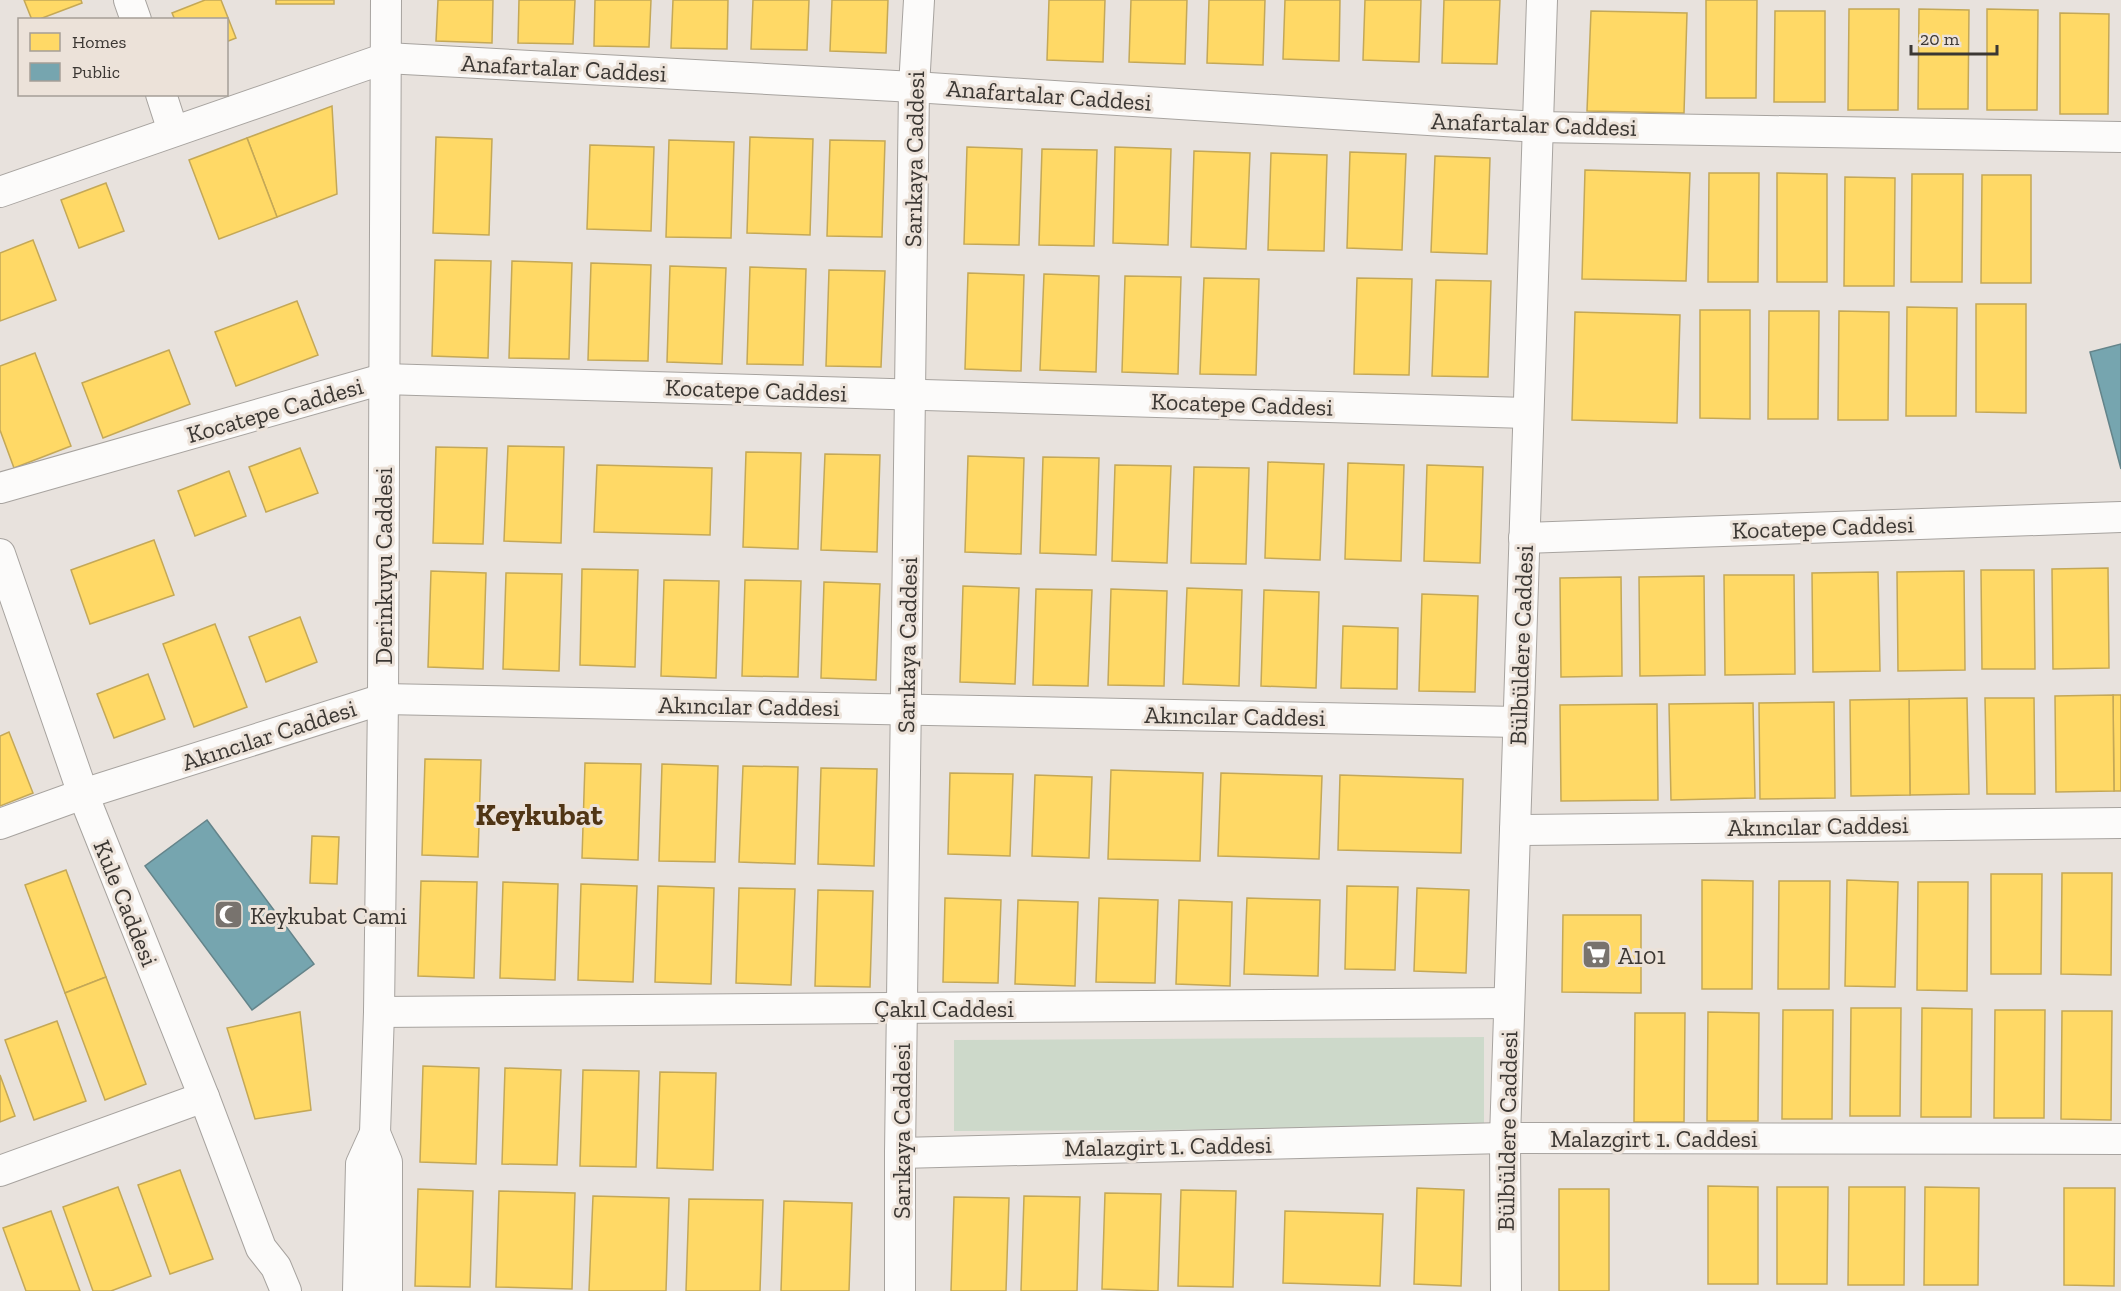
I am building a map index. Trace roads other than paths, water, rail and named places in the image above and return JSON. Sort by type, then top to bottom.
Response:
[{"type":"street","points":[[129,0],[134,18]]},
{"type":"street","name":"Derinkuyu Caddesi","points":[[358,1291],[361,1164],[375,1133],[378,1012],[383,699],[386,0]]},
{"type":"street","name":"Sarıkaya Caddesi","points":[[900,1291],[914,87],[919,0]]},
{"type":"street","name":"Bülbüldere Caddesi","points":[[1506,1291],[1505,1138],[1542,0]]},
{"type":"street","name":"Anafartalar Caddesi","points":[[0,192],[386,58],[914,87],[1537,127],[2121,136]]},
{"type":"street","points":[[162,96],[173,131]]},
{"type":"street","name":"Kocatepe Caddesi","points":[[0,488],[383,379],[1528,413]]},
{"type":"street","name":"Kocatepe Caddesi","points":[[1524,538],[2121,517]]},
{"type":"street","name":"Kule Caddesi","points":[[0,554],[83,794],[204,1096],[261,1248],[276,1267],[286,1291]]},
{"type":"street","name":"Akıncılar Caddesi","points":[[0,824],[83,794],[383,699],[1518,722]]},
{"type":"street","name":"Akıncılar Caddesi","points":[[1515,830],[2121,823]]},
{"type":"street","name":"Çakıl Caddesi","points":[[378,1012],[1509,1003]]},
{"type":"street","points":[[0,1171],[204,1096]]},
{"type":"street","name":"Derinkuyu Caddesi","points":[[375,1133],[387,1162],[387,1291]]},
{"type":"street","name":"Malazgirt 1. Caddesi","points":[[900,1153],[1505,1138],[2121,1139]]},
{"type":"street","name":"Kule Caddesi","points":[[261,1248],[258,1272],[265,1291]]},
{"type":"place","name":"Keykubat Cami","points":[[229,915]]},
{"type":"place","name":"A101","points":[[1597,955]]},
{"type":"district","name":"Keykubat","points":[[539,815]]}]
